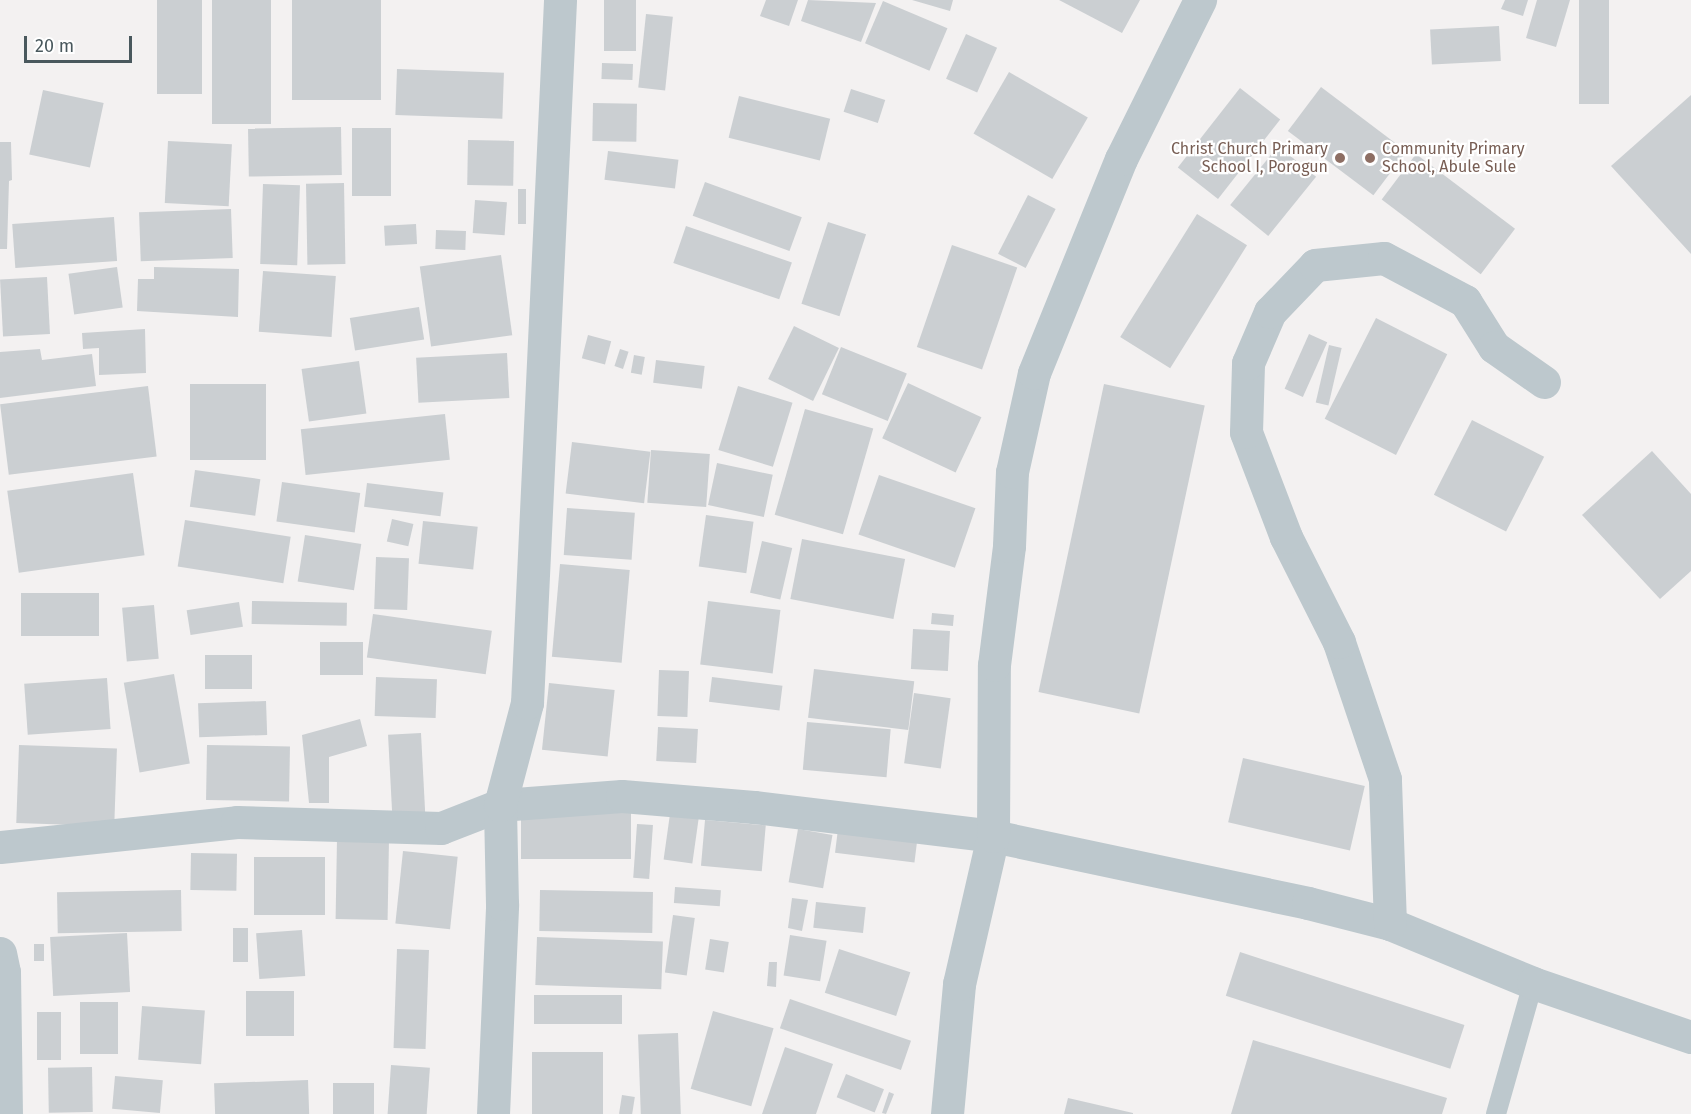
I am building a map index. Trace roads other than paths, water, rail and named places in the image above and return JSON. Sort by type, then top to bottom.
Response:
[{"type":"street","points":[[493,1114],[501,904],[500,805],[526,703],[561,0]]},
{"type":"street","points":[[947,1114],[959,984],[993,836],[994,665],[1009,546],[1012,472],[1034,373],[1121,159],[1200,0]]},
{"type":"street","points":[[1390,924],[1385,779],[1339,642],[1286,537],[1246,432],[1248,363],[1270,312],[1315,266],[1384,258],[1465,301],[1494,346],[1544,382]]},
{"type":"street","points":[[0,847],[237,822],[441,828],[500,805],[622,796],[754,807],[993,836],[1308,903],[1390,924],[1533,983],[1691,1037]]},
{"type":"street","points":[[1,966],[6,1114]]},
{"type":"lane","points":[[1496,1114],[1533,983]]},
{"type":"place","name":"Christ Church Primary School I, Porogun","points":[[1340,158]]},
{"type":"place","name":"Community Primary School, Abule Sule","points":[[1370,158]]}]
